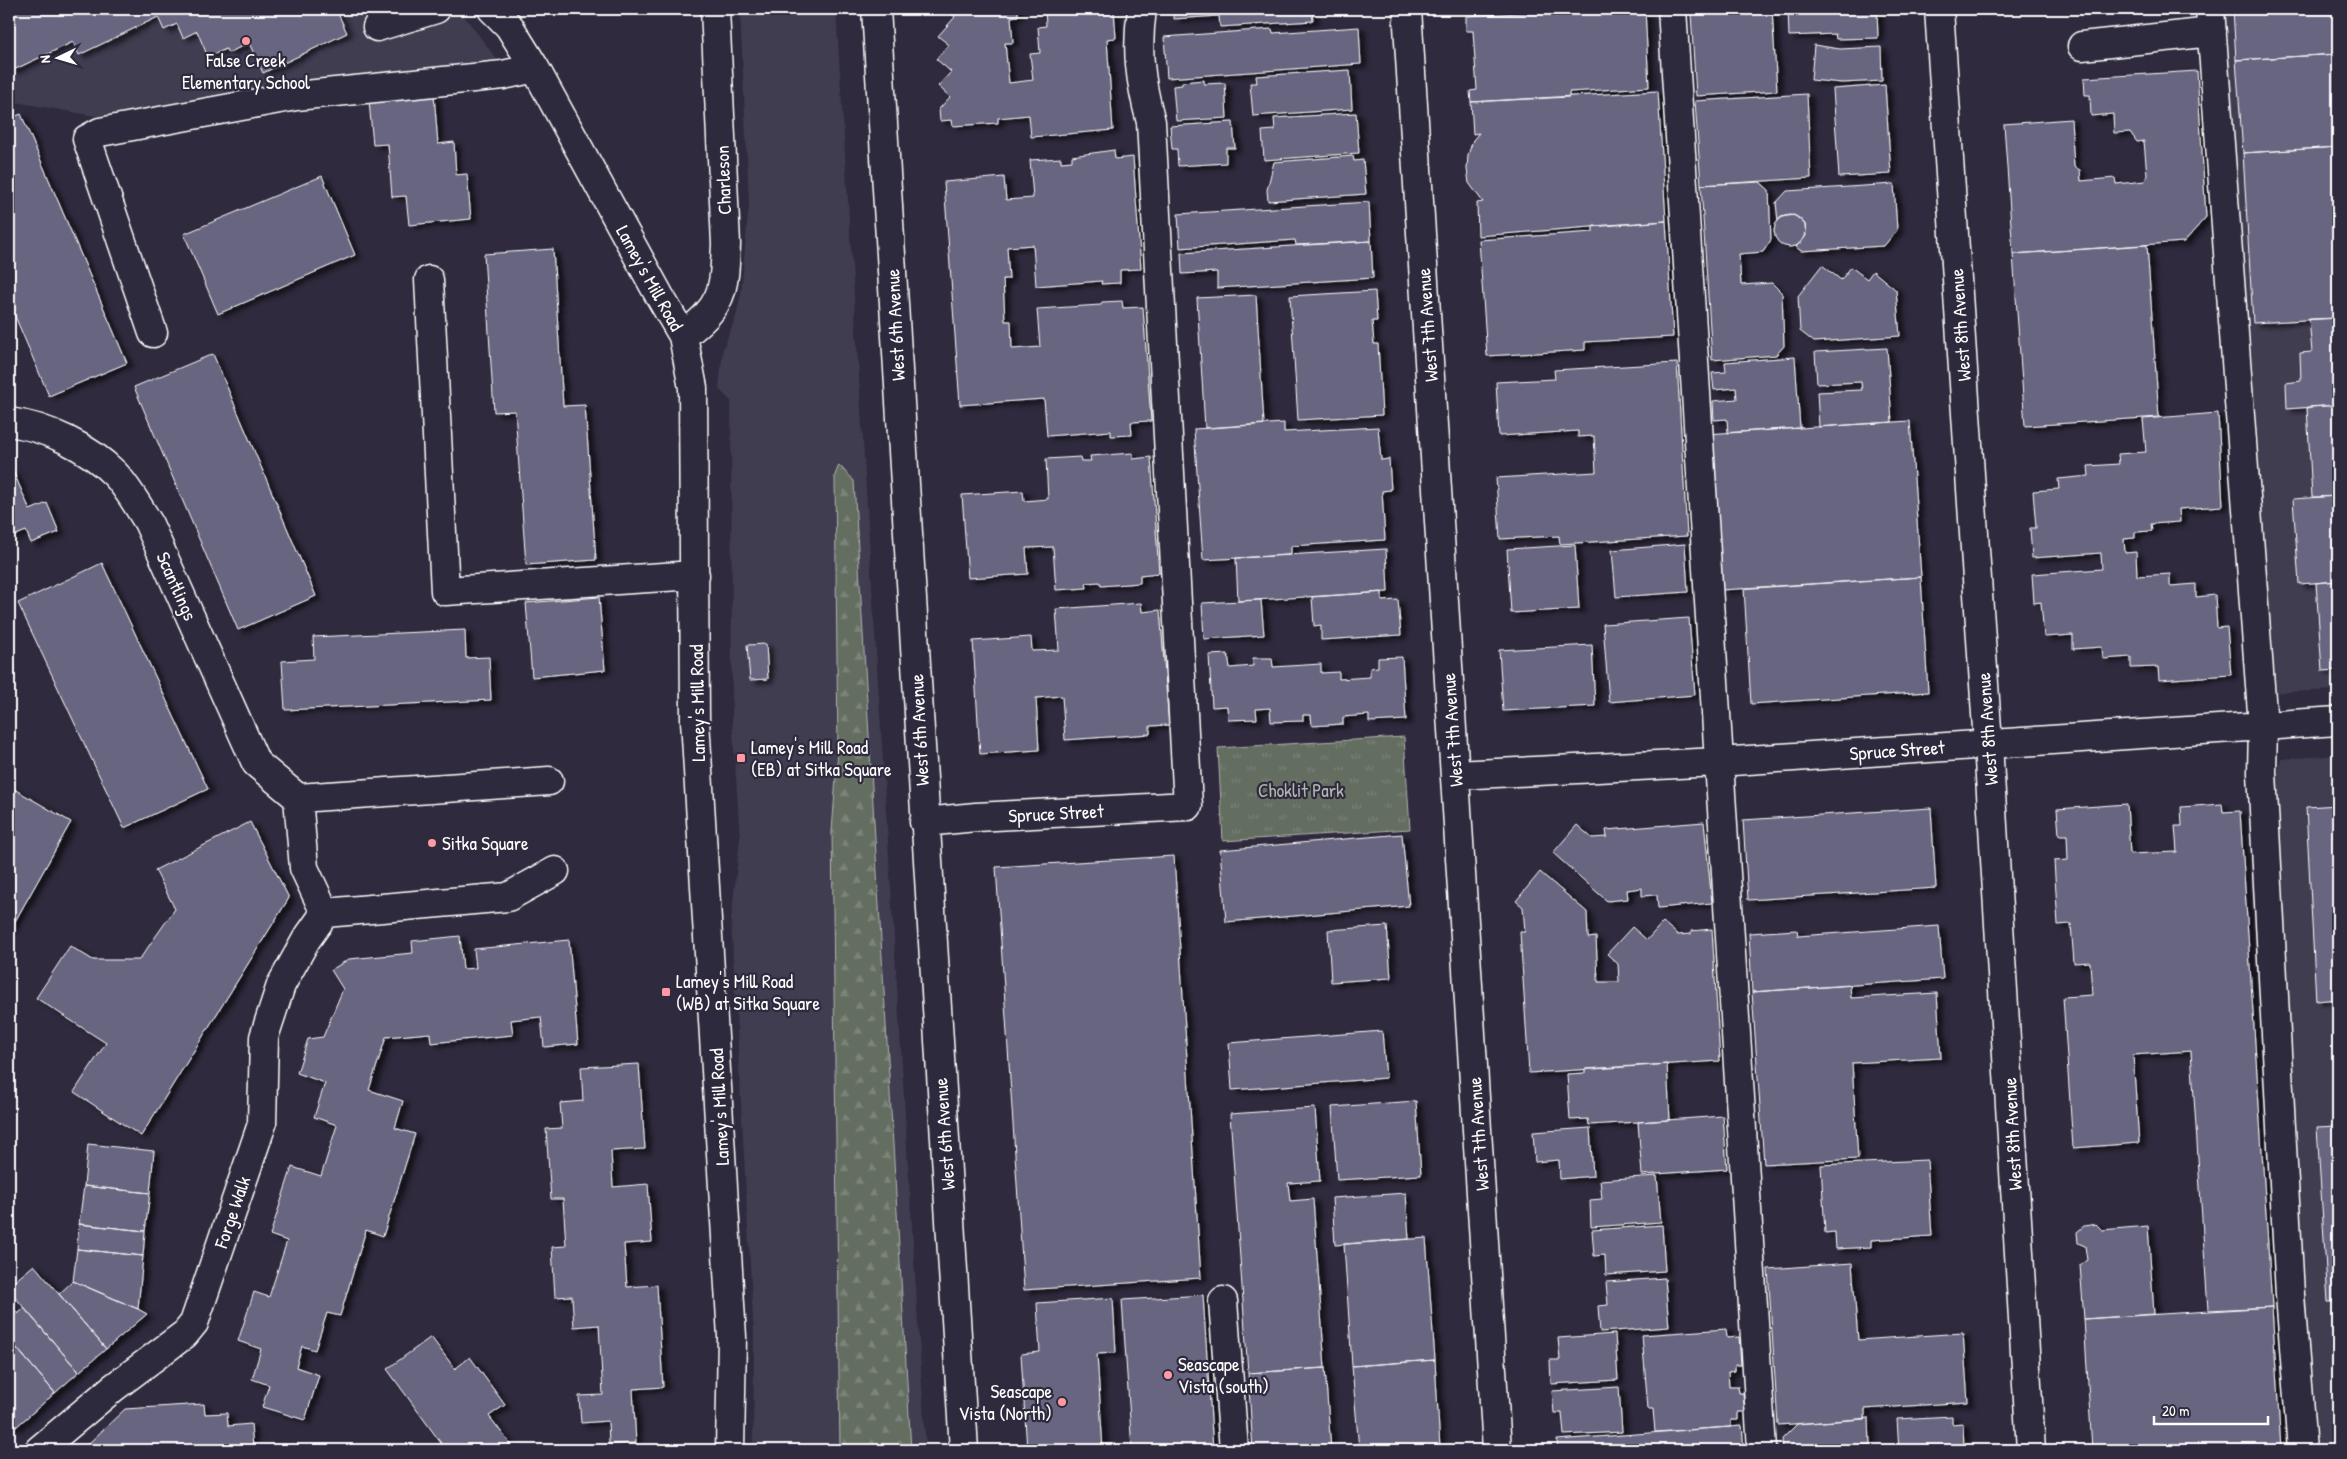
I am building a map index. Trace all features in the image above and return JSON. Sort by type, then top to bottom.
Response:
[{"type":"street","points":[[377,27],[436,9]]},
{"type":"street","name":"Lamey's Mill Road","points":[[492,9],[509,26],[536,68],[659,295],[684,336],[693,388],[695,720],[732,1337],[730,1450]]},
{"type":"street","name":"Charleson","points":[[684,336],[703,321],[716,305],[725,277],[726,244],[715,9]]},
{"type":"street","name":"West 6th Avenue","points":[[876,9],[924,822],[964,1450]]},
{"type":"street","name":"Spruce Street","points":[[924,822],[976,817],[1188,806],[1151,122],[1141,75],[1138,32],[1142,9]]},
{"type":"street","name":"West 7th Avenue","points":[[1407,9],[1497,1450]]},
{"type":"street","points":[[1672,9],[1762,1450]]},
{"type":"street","name":"West 8th Avenue","points":[[1939,9],[1988,744],[2031,1450]]},
{"type":"street","points":[[2082,46],[2211,20],[2263,726],[2262,773],[2290,1285],[2302,1450]]},
{"type":"street","points":[[153,333],[87,139],[100,132],[296,96],[503,75],[536,68]]},
{"type":"street","points":[[429,280],[445,591],[695,575]]},
{"type":"street","name":"Scantlings","points":[[9,422],[56,435],[91,454],[115,474],[148,522],[256,763],[298,798]]},
{"type":"street","name":"Spruce Street","points":[[1455,775],[1718,762],[2338,721]]},
{"type":"street","points":[[550,781],[298,798],[304,868],[325,913],[508,897],[556,871]]},
{"type":"street","name":"Forge Walk","points":[[39,1450],[113,1388],[186,1334],[194,1323],[262,1124],[264,1037],[281,985],[306,940],[325,913]]},
{"type":"street","points":[[1224,1301],[1234,1450]]},
{"type":"shaded area","name":"False Creek Elementary School","points":[[9,9],[459,9],[508,74],[141,124],[9,101]]},
{"type":"shaded area","points":[[740,9],[836,9],[926,1450],[753,1450],[754,1337],[731,921],[740,838],[732,718],[731,401],[719,389],[723,349],[736,317],[741,293],[749,203]]},
{"type":"shaded area","points":[[2213,9],[2338,9],[2338,690],[2264,693]]},
{"type":"shaded area","points":[[2338,755],[2338,1450],[2302,1450],[2276,782],[2281,759]]},
{"type":"green space","points":[[839,465],[854,481],[911,1450],[840,1450],[832,832],[838,750],[835,475]]},
{"type":"green space","name":"Choklit Park","points":[[1404,737],[1410,829],[1223,841],[1218,748]]},
{"type":"building","points":[[9,9],[336,9],[347,33],[263,73],[249,43],[228,53],[226,49],[208,57],[197,31],[183,38],[177,24],[164,30],[158,17],[79,55],[73,42],[9,72]]},
{"type":"building","points":[[946,9],[1018,9],[1018,16],[1011,17],[1013,43],[1005,43],[1009,83],[1033,80],[1030,54],[1040,53],[1038,27],[1046,26],[1045,9],[1114,9],[1116,38],[1107,39],[1113,130],[1031,137],[1029,115],[998,118],[998,123],[953,126],[952,120],[940,121],[939,109],[950,97],[938,86],[951,72],[936,59],[949,45],[938,36],[955,17]]},
{"type":"building","points":[[1174,9],[1312,9],[1313,21],[1220,27],[1219,16],[1174,19]]},
{"type":"building","points":[[1590,9],[1645,9],[1649,87],[1569,92],[1569,97],[1471,102],[1470,91],[1477,90],[1473,31],[1466,31],[1466,16]]},
{"type":"building","points":[[1772,9],[1777,91],[1696,96],[1691,13]]},
{"type":"building","points":[[1788,9],[1877,9],[1878,38],[1836,39],[1835,34],[1789,36]]},
{"type":"building","points":[[2233,9],[2338,9],[2338,54],[2236,60]]},
{"type":"building","points":[[1359,27],[1361,64],[1167,78],[1164,37],[1272,29],[1273,33]]},
{"type":"building","points":[[1814,45],[1840,49],[1881,47],[1882,81],[1842,83],[1811,80]]},
{"type":"building","points":[[2338,54],[2338,147],[2243,153],[2236,60]]},
{"type":"building","points":[[1350,70],[1352,109],[1253,116],[1250,83],[1257,83],[1256,76]]},
{"type":"building","points":[[2197,71],[2206,217],[2184,242],[2013,254],[2004,124],[2071,119],[2074,167],[2080,170],[2081,181],[2115,178],[2116,184],[2145,181],[2147,175],[2144,141],[2137,142],[2130,132],[2114,133],[2113,114],[2091,116],[2090,95],[2085,95],[2084,78]]},
{"type":"building","points":[[1204,80],[1204,84],[1225,83],[1227,118],[1176,121],[1173,86],[1182,85],[1182,82]]},
{"type":"building","points":[[1885,85],[1891,174],[1839,177],[1833,89]]},
{"type":"building","points":[[1658,91],[1666,221],[1478,236],[1477,203],[1483,202],[1469,183],[1467,169],[1468,155],[1473,140],[1479,133],[1473,134],[1471,102]]},
{"type":"building","points":[[1807,94],[1811,178],[1701,185],[1695,101]]},
{"type":"building","points":[[434,95],[438,144],[454,142],[456,175],[467,174],[471,219],[409,225],[406,196],[392,197],[388,144],[373,145],[369,101]]},
{"type":"building","points":[[1356,113],[1359,153],[1264,160],[1262,131],[1275,130],[1274,118]]},
{"type":"building","points":[[21,114],[127,363],[49,396],[9,302],[9,119]]},
{"type":"building","points":[[1233,122],[1235,148],[1226,148],[1226,163],[1178,166],[1177,149],[1172,149],[1170,126]]},
{"type":"building","points":[[2338,147],[2338,318],[2253,323],[2243,153]]},
{"type":"building","points":[[1114,150],[1115,159],[1133,157],[1141,269],[1120,270],[1120,283],[1101,284],[1102,281],[1036,286],[1033,245],[1007,247],[1009,279],[1003,279],[1005,321],[1011,321],[1012,349],[1040,347],[1037,309],[1101,305],[1102,302],[1122,301],[1123,308],[1143,307],[1151,421],[1131,422],[1132,435],[1111,436],[1111,431],[1047,436],[1044,399],[960,405],[944,182],[1004,177],[1006,200],[1033,198],[1030,160],[1061,158],[1061,162],[1072,161],[1072,156]]},
{"type":"building","points":[[1353,156],[1354,161],[1363,160],[1366,194],[1268,201],[1267,190],[1274,162]]},
{"type":"building","points":[[322,176],[355,255],[218,314],[184,234]]},
{"type":"building","points":[[1760,182],[1769,190],[1771,240],[1763,252],[1739,254],[1741,285],[1772,283],[1782,293],[1784,346],[1776,355],[1712,360],[1701,185]]},
{"type":"building","points":[[1894,184],[1897,230],[1884,246],[1801,251],[1796,247],[1806,236],[1805,224],[1794,215],[1781,217],[1778,221],[1776,203],[1787,191]]},
{"type":"building","points":[[1369,202],[1371,241],[1296,245],[1295,240],[1180,248],[1178,214]]},
{"type":"building","points":[[1790,215],[1796,216],[1801,220],[1805,225],[1805,237],[1801,242],[1796,246],[1790,247],[1784,246],[1779,242],[1775,237],[1774,231],[1775,225],[1779,220],[1784,216]]},
{"type":"building","points":[[1666,221],[1673,337],[1585,342],[1585,350],[1487,356],[1479,240],[1593,232],[1593,226]]},
{"type":"building","points":[[1371,241],[1373,278],[1217,288],[1217,272],[1182,274],[1181,253]]},
{"type":"building","points":[[2147,245],[2159,417],[2025,426],[2013,254]]},
{"type":"building","points":[[553,249],[563,406],[585,405],[596,560],[526,565],[515,411],[494,412],[484,254]]},
{"type":"building","points":[[1822,265],[1841,280],[1851,267],[1867,279],[1873,271],[1896,290],[1900,336],[1814,342],[1800,331],[1798,296]]},
{"type":"building","points":[[1375,291],[1377,321],[1372,321],[1374,344],[1378,344],[1382,415],[1298,420],[1290,296]]},
{"type":"building","points":[[1256,295],[1264,424],[1205,428],[1197,298]]},
{"type":"building","points":[[2338,318],[2338,405],[2287,409],[2286,383],[2301,381],[2300,353],[2312,352],[2309,319]]},
{"type":"building","points":[[1887,348],[1892,422],[1819,427],[1817,392],[1862,390],[1861,382],[1817,384],[1815,352]]},
{"type":"building","points":[[213,354],[316,596],[238,630],[134,387]]},
{"type":"building","points":[[1795,357],[1800,428],[1728,433],[1727,419],[1714,420],[1713,401],[1737,399],[1736,388],[1714,390],[1712,373],[1726,372],[1725,362]]},
{"type":"building","points":[[1677,363],[1687,536],[1560,544],[1559,536],[1500,539],[1496,478],[1596,472],[1594,436],[1578,437],[1578,431],[1499,436],[1496,382],[1555,379],[1554,370]]},
{"type":"building","points":[[2338,405],[2338,496],[2312,497],[2307,407]]},
{"type":"building","points":[[2218,413],[2223,506],[2179,509],[2180,522],[2151,524],[2152,531],[2135,532],[2135,538],[2124,539],[2125,553],[2136,552],[2137,576],[2170,574],[2170,586],[2196,584],[2196,597],[2215,595],[2217,628],[2227,627],[2231,675],[2159,680],[2158,667],[2131,668],[2131,657],[2103,659],[2102,647],[2073,649],[2073,635],[2044,637],[2041,602],[2034,603],[2032,574],[2102,569],[2101,553],[2032,558],[2030,528],[2036,528],[2033,491],[2059,489],[2058,479],[2089,476],[2088,466],[2119,464],[2118,454],[2146,452],[2143,419]]},
{"type":"building","points":[[1910,421],[1921,577],[1722,590],[1719,539],[1712,539],[1706,434]]},
{"type":"building","points":[[1284,423],[1284,432],[1378,427],[1381,460],[1389,459],[1391,490],[1382,491],[1385,540],[1291,546],[1291,555],[1203,560],[1194,429]]},
{"type":"building","points":[[1133,453],[1133,459],[1151,457],[1159,573],[1140,575],[1140,583],[1101,586],[1100,582],[1086,583],[1087,588],[1056,590],[1053,547],[1026,548],[1028,574],[968,578],[962,495],[1023,491],[1024,501],[1048,499],[1046,459],[1080,457],[1081,461],[1091,461],[1090,456]]},
{"type":"building","points":[[13,471],[30,510],[47,503],[59,532],[31,543],[26,531],[9,538],[9,473]]},
{"type":"building","points":[[2338,496],[2338,581],[2299,584],[2293,499]]},
{"type":"building","points":[[1685,544],[1688,592],[1616,597],[1612,550]]},
{"type":"building","points":[[1575,545],[1579,609],[1511,613],[1507,549]]},
{"type":"building","points":[[1386,549],[1388,592],[1238,601],[1236,558]]},
{"type":"building","points":[[102,563],[208,789],[124,828],[18,603]]},
{"type":"building","points":[[1921,577],[1928,692],[1751,704],[1744,588]]},
{"type":"building","points":[[2338,581],[2338,670],[2322,671],[2316,583]]},
{"type":"building","points":[[1382,592],[1382,601],[1398,600],[1401,635],[1321,640],[1321,625],[1314,626],[1312,597]]},
{"type":"building","points":[[599,597],[605,670],[532,677],[526,603]]},
{"type":"building","points":[[1261,600],[1264,635],[1204,639],[1202,603]]},
{"type":"building","points":[[1141,603],[1142,612],[1160,610],[1169,725],[1150,726],[1150,734],[1065,740],[1062,696],[1036,698],[1039,750],[980,754],[973,641],[1031,637],[1032,651],[1059,650],[1056,609]]},
{"type":"building","points":[[1689,618],[1695,695],[1609,702],[1603,624]]},
{"type":"building","points":[[465,630],[466,658],[489,657],[491,700],[285,710],[282,661],[314,659],[313,637]]},
{"type":"building","points":[[766,644],[768,679],[750,680],[747,645]]},
{"type":"building","points":[[1592,645],[1595,706],[1503,711],[1499,650]]},
{"type":"building","points":[[1228,654],[1230,668],[1253,666],[1253,658],[1272,658],[1273,667],[1321,664],[1321,673],[1339,672],[1339,679],[1370,677],[1370,668],[1378,667],[1378,658],[1402,657],[1406,720],[1369,722],[1369,715],[1343,717],[1343,724],[1312,726],[1311,715],[1303,715],[1303,721],[1271,722],[1270,708],[1256,709],[1257,719],[1228,720],[1227,706],[1212,707],[1209,655]]},
{"type":"building","points":[[9,786],[71,822],[9,932]]},
{"type":"building","points":[[2127,804],[2130,854],[2177,852],[2175,826],[2182,826],[2181,807],[2222,804],[2223,812],[2240,811],[2272,1307],[2208,1310],[2191,1051],[2133,1055],[2139,1143],[2073,1148],[2063,997],[2092,995],[2090,962],[2074,963],[2071,924],[2058,925],[2054,861],[2068,860],[2067,835],[2059,835],[2057,809]]},
{"type":"building","points":[[2338,805],[2338,999],[2316,1001],[2306,807]]},
{"type":"building","points":[[1931,808],[1936,888],[1748,900],[1743,820]]},
{"type":"building","points":[[250,822],[289,898],[141,1136],[74,1092],[106,1043],[36,998],[70,946],[93,960],[139,960],[175,909],[155,870]]},
{"type":"building","points":[[1704,822],[1712,903],[1658,908],[1657,895],[1642,896],[1642,888],[1627,890],[1628,899],[1607,901],[1553,853],[1577,825],[1592,838],[1607,837],[1606,830]]},
{"type":"building","points":[[1402,834],[1409,906],[1226,922],[1220,850]]},
{"type":"building","points":[[1174,856],[1201,1278],[1024,1290],[996,867]]},
{"type":"building","points":[[1540,872],[1587,912],[1588,938],[1596,937],[1598,982],[1619,982],[1618,964],[1607,954],[1632,927],[1647,940],[1663,922],[1678,935],[1691,934],[1691,931],[1712,929],[1720,1061],[1529,1073],[1520,932],[1525,932],[1523,907],[1516,901]]},
{"type":"building","points":[[1387,926],[1391,978],[1331,982],[1328,930]]},
{"type":"building","points":[[1939,926],[1943,979],[1752,992],[1749,933],[1797,930],[1798,936]]},
{"type":"building","points":[[460,936],[463,969],[476,968],[474,949],[569,940],[578,1044],[544,1047],[541,1017],[511,1020],[513,1035],[431,1043],[430,1033],[386,1037],[369,1090],[403,1101],[395,1128],[415,1134],[383,1236],[366,1230],[340,1316],[327,1313],[315,1350],[302,1346],[296,1367],[319,1375],[305,1420],[262,1407],[269,1385],[252,1379],[261,1349],[238,1341],[254,1292],[269,1297],[287,1241],[270,1235],[292,1167],[321,1176],[337,1125],[314,1117],[325,1083],[297,1073],[308,1039],[323,1037],[343,989],[331,970],[349,959],[413,953],[412,941]]},
{"type":"building","points":[[1850,985],[1851,998],[1937,993],[1941,1058],[1852,1063],[1858,1159],[1764,1164],[1752,992]]},
{"type":"building","points":[[1382,1031],[1386,1078],[1232,1090],[1229,1043]]},
{"type":"building","points":[[639,1064],[645,1149],[611,1151],[613,1187],[648,1184],[652,1242],[624,1244],[627,1287],[657,1285],[663,1387],[633,1389],[636,1443],[609,1444],[608,1421],[581,1423],[579,1396],[603,1395],[599,1325],[574,1327],[572,1296],[555,1297],[552,1247],[566,1246],[563,1199],[551,1199],[546,1129],[562,1128],[560,1103],[583,1101],[581,1067]]},
{"type":"building","points":[[1667,1064],[1670,1120],[1589,1125],[1588,1119],[1570,1120],[1567,1074],[1585,1073],[1585,1069]]},
{"type":"building","points":[[1416,1101],[1421,1175],[1337,1180],[1332,1107]]},
{"type":"building","points":[[1315,1108],[1320,1181],[1288,1183],[1290,1201],[1313,1199],[1325,1368],[1248,1373],[1230,1114]]},
{"type":"building","points":[[1723,1116],[1727,1169],[1642,1175],[1638,1122]]},
{"type":"building","points":[[2338,1126],[2338,1302],[2328,1302],[2317,1127]]},
{"type":"building","points":[[1590,1128],[1593,1176],[1560,1179],[1559,1160],[1535,1162],[1533,1132]]},
{"type":"building","points":[[88,1144],[154,1151],[150,1193],[84,1186]]},
{"type":"building","points":[[1927,1160],[1932,1236],[1871,1240],[1871,1247],[1836,1249],[1835,1232],[1825,1233],[1821,1165]]},
{"type":"building","points":[[1657,1176],[1661,1222],[1591,1227],[1590,1200],[1602,1199],[1600,1180]]},
{"type":"building","points":[[84,1186],[150,1193],[145,1231],[79,1224]]},
{"type":"building","points":[[1406,1193],[1409,1239],[1335,1245],[1332,1198]]},
{"type":"building","points":[[79,1224],[145,1231],[143,1256],[77,1249]]},
{"type":"building","points":[[2096,1224],[2102,1230],[2148,1226],[2154,1314],[2084,1319],[2080,1265],[2087,1260],[2085,1246],[2078,1243],[2077,1232],[2084,1226]]},
{"type":"building","points":[[1662,1225],[1665,1271],[1606,1275],[1605,1255],[1594,1256],[1592,1230]]},
{"type":"building","points":[[1426,1238],[1435,1360],[1352,1366],[1344,1244]]},
{"type":"building","points":[[77,1249],[143,1256],[138,1309],[73,1281]]},
{"type":"building","points":[[1852,1263],[1858,1340],[1963,1333],[1968,1402],[1865,1409],[1865,1419],[1778,1425],[1768,1269]]},
{"type":"building","points":[[34,1265],[106,1349],[79,1372],[9,1290],[9,1286]]},
{"type":"building","points":[[1665,1278],[1669,1327],[1600,1332],[1598,1306],[1608,1305],[1606,1282]]},
{"type":"building","points":[[73,1281],[147,1314],[106,1349],[59,1294]]},
{"type":"building","name":"Seascape Vista (south)","points":[[1203,1295],[1213,1450],[1132,1450],[1122,1300]]},
{"type":"building","name":"Seascape Vista (North)","points":[[1113,1298],[1116,1353],[1097,1354],[1103,1450],[1027,1450],[1021,1354],[1040,1352],[1037,1303]]},
{"type":"building","points":[[9,1303],[18,1314],[24,1308],[79,1372],[55,1393],[9,1339]]},
{"type":"building","points":[[2272,1307],[2281,1450],[2092,1450],[2084,1319]]},
{"type":"building","points":[[1726,1329],[1727,1338],[1739,1337],[1741,1365],[1735,1365],[1735,1371],[1728,1372],[1729,1386],[1738,1386],[1739,1393],[1743,1393],[1745,1412],[1738,1412],[1738,1420],[1731,1420],[1731,1427],[1655,1432],[1653,1409],[1648,1409],[1642,1335]]},
{"type":"building","points":[[1615,1334],[1618,1380],[1551,1384],[1550,1360],[1560,1360],[1558,1338]]},
{"type":"building","points":[[431,1337],[455,1369],[470,1357],[505,1405],[489,1416],[515,1450],[446,1450],[387,1369]]},
{"type":"building","points":[[9,1339],[55,1393],[16,1427],[9,1409]]},
{"type":"building","points":[[1435,1360],[1440,1448],[1359,1450],[1352,1366]]},
{"type":"building","points":[[1325,1368],[1331,1450],[1253,1450],[1248,1373]]},
{"type":"building","points":[[1619,1387],[1622,1432],[1564,1435],[1562,1413],[1554,1413],[1552,1391]]},
{"type":"building","points":[[204,1404],[205,1414],[227,1413],[228,1426],[251,1424],[253,1447],[278,1445],[278,1450],[86,1450],[88,1444],[125,1409]]},
{"type":"building","points":[[9,1409],[16,1427],[9,1427]]},
{"type":"building","points":[[1952,1416],[1952,1424],[1963,1423],[1964,1450],[1899,1450],[1897,1419]]},
{"type":"building","points":[[1869,1418],[1870,1445],[1863,1445],[1858,1450],[1783,1450],[1782,1439],[1797,1424]]},
{"type":"building","points":[[1742,1426],[1744,1450],[1558,1450],[1557,1440]]},
{"type":"place","name":"False Creek Elementary School","points":[[246,41]]},
{"type":"place","name":"Lamey's Mill Road (EB) at Sitka Square","points":[[741,758]]},
{"type":"place","name":"Sitka Square","points":[[432,843]]},
{"type":"place","name":"Lamey's Mill Road (WB) at Sitka Square","points":[[666,992]]},
{"type":"place","name":"Seascape Vista (south)","points":[[1168,1375]]},
{"type":"place","name":"Seascape Vista (North)","points":[[1062,1402]]}]
